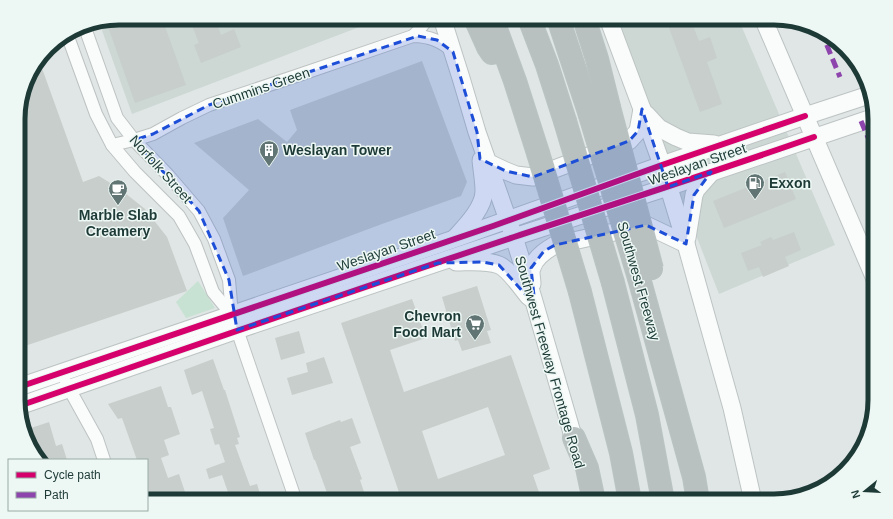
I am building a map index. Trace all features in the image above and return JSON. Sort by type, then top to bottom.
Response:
[{"type":"highway","points":[[478,25],[488,47],[515,81]]},
{"type":"highway","points":[[495,25],[515,81],[580,292],[620,452],[629,494]]},
{"type":"highway","points":[[531,25],[547,65],[565,121],[613,283],[648,415],[662,494]]},
{"type":"highway","points":[[561,25],[599,110],[646,276],[697,494]]},
{"type":"highway","points":[[586,25],[597,59],[599,110]]},
{"type":"highway","points":[[574,438],[587,468],[593,494]]},
{"type":"main road","name":"Southwest Freeway Frontage Road","points":[[444,25],[534,301],[574,438],[587,494]]},
{"type":"main road","points":[[611,25],[662,165],[686,244],[732,408],[751,494]]},
{"type":"main road","points":[[766,25],[868,263]]},
{"type":"main road","name":"Weslayan Street","points":[[25,404],[454,239],[662,165],[865,96]]},
{"type":"main road","points":[[642,109],[659,128],[676,137],[688,142],[721,145]]},
{"type":"main road","points":[[489,163],[516,175],[533,177],[629,141],[638,131],[642,109]]},
{"type":"main road","name":"Weslayan Street","points":[[25,385],[61,373],[438,263],[868,119]]},
{"type":"main road","points":[[454,239],[468,224],[480,205],[484,192],[478,132]]},
{"type":"main road","points":[[686,244],[694,195],[696,190],[711,172]]},
{"type":"main road","points":[[534,301],[531,268],[536,259],[555,245],[646,225],[686,244]]},
{"type":"main road","points":[[438,263],[483,262],[499,265],[515,279],[534,301]]},
{"type":"street","points":[[413,36],[423,25]]},
{"type":"street","name":"Norfolk Street","points":[[86,31],[117,118],[134,140],[199,211],[214,239],[229,280],[235,322],[294,494]]},
{"type":"street","name":"Cummins Green","points":[[112,145],[153,134],[209,105],[413,36],[423,36],[437,40],[453,52]]},
{"type":"street","name":"Norfolk Street","points":[[69,40],[96,114],[112,145],[135,172],[179,216],[195,244],[213,292],[235,322]]},
{"type":"street","points":[[61,373],[97,439],[104,459]]},
{"type":"highlighted area","points":[[418,36],[437,40],[453,52],[477,132],[480,159],[506,171],[533,177],[629,141],[638,131],[642,109],[668,187],[711,172],[694,195],[686,244],[646,225],[555,245],[544,251],[531,268],[535,305],[499,265],[483,262],[438,263],[237,330],[229,280],[199,211],[134,140],[153,134],[209,105]]},
{"type":"shaded area","points":[[113,25],[365,25],[132,114],[101,27]]},
{"type":"shaded area","points":[[614,25],[741,25],[835,245],[719,294]]},
{"type":"green space","points":[[198,281],[215,308],[186,318],[176,302]]},
{"type":"building","points":[[165,25],[186,85],[135,103],[108,26]]},
{"type":"building","points":[[192,25],[217,25],[221,35],[234,29],[241,47],[201,63],[194,45],[199,43]]},
{"type":"building","points":[[668,25],[693,25],[699,41],[710,37],[717,58],[707,62],[722,104],[700,112]]},
{"type":"building","points":[[422,61],[467,182],[461,196],[243,276],[223,218],[249,190],[194,143],[258,119],[287,142],[297,130],[290,110]]},
{"type":"building","points":[[41,66],[83,182],[99,176],[120,189],[145,209],[167,237],[187,291],[25,346],[25,119],[28,95],[35,77]]},
{"type":"building","name":"Exxon","points":[[785,172],[796,199],[724,228],[713,201]]},
{"type":"building","points":[[794,232],[801,250],[785,257],[789,266],[763,277],[759,267],[748,271],[741,253],[762,245],[760,242],[771,237],[773,240]]},
{"type":"building","points":[[477,286],[491,330],[487,331],[491,343],[462,351],[458,340],[455,341],[442,297]]},
{"type":"building","points":[[412,299],[426,338],[390,350],[404,392],[511,355],[550,469],[533,475],[540,494],[400,494],[341,323]],"holes":[[[488,407],[505,455],[438,479],[422,431]]]},
{"type":"building","points":[[299,331],[305,353],[281,360],[275,338]]},
{"type":"building","points":[[324,357],[333,383],[292,395],[287,378],[308,372],[306,363]]},
{"type":"building","points":[[213,359],[240,437],[237,438],[239,444],[235,445],[250,486],[257,484],[260,494],[229,494],[222,475],[209,479],[206,469],[225,462],[219,444],[215,445],[210,429],[214,428],[202,391],[192,395],[184,370]]},
{"type":"building","points":[[161,386],[168,407],[171,407],[180,434],[164,440],[169,455],[161,458],[168,478],[179,474],[186,494],[148,494],[148,459],[137,459],[122,418],[118,419],[108,404]]},
{"type":"building","points":[[352,418],[361,443],[350,447],[362,479],[360,480],[365,494],[327,494],[305,433],[340,420],[341,422]]},
{"type":"building","points":[[49,422],[56,446],[62,444],[67,459],[46,459],[32,436],[30,428]]},
{"type":"marked path","points":[[825,40],[840,77]]},
{"type":"marked path","points":[[861,121],[868,138]]},
{"type":"cycle path","points":[[25,385],[493,226],[662,165],[805,116]]},
{"type":"cycle path","points":[[25,404],[514,237],[814,137]]},
{"type":"place","name":"Weslayan Tower","points":[[269,167]]},
{"type":"place","name":"Exxon","points":[[755,200]]},
{"type":"place","name":"Marble Slab Creamery","points":[[118,206]]},
{"type":"place","name":"Chevron Food Mart","points":[[475,341]]}]
